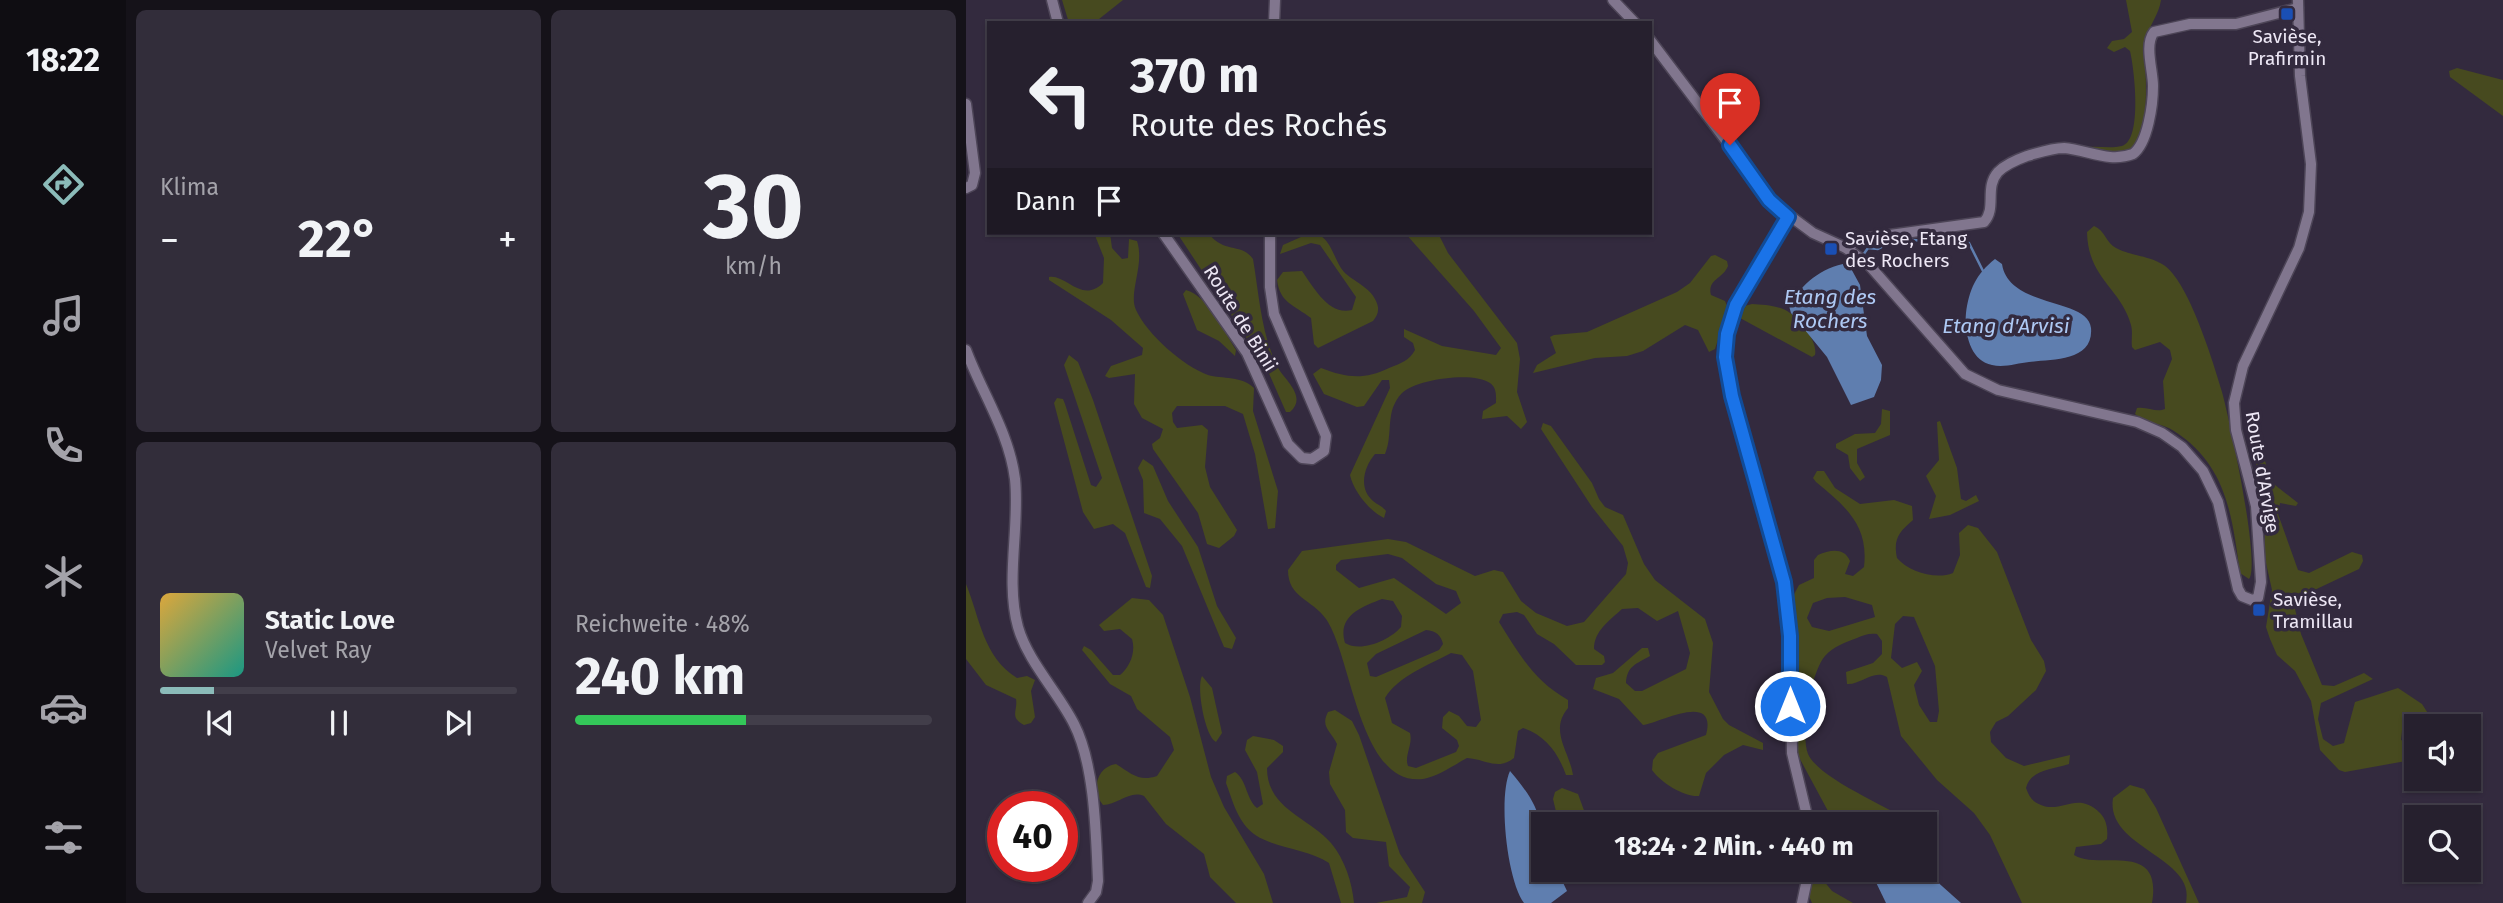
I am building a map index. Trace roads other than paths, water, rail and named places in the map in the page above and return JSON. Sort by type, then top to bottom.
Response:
[{"type":"street","points":[[1052,0],[1057,21]]},
{"type":"street","points":[[1273,21],[1275,0]]},
{"type":"street","points":[[1613,0],[1633,21]]},
{"type":"street","points":[[1652,43],[1769,200],[1788,217],[1813,233],[1846,248],[1861,239],[1984,222],[1990,210],[1992,182],[2004,167],[2017,159],[2061,148],[2105,157],[2133,154],[2141,144],[2152,99],[2150,43],[2154,32],[2186,24],[2236,24],[2298,4]]},
{"type":"street","name":"Route d'Arvige","points":[[1846,248],[1889,286],[1949,358],[1974,380],[1998,390],[2137,422],[2162,433],[2182,447],[2203,471],[2218,502],[2240,593],[2245,599],[2254,600],[2259,595],[2261,582],[2256,506],[2236,430],[2234,403],[2247,357],[2289,271],[2307,222],[2312,176],[2300,76],[2298,4]]},
{"type":"street","points":[[966,104],[975,173],[973,183],[966,188]]},
{"type":"street","points":[[1788,217],[1736,305],[1727,334],[1725,357],[1732,396],[1784,582],[1790,636],[1792,750],[1806,812]]},
{"type":"street","name":"Route de Binii","points":[[1164,235],[1247,353],[1288,444],[1303,458],[1312,459],[1324,451],[1326,436],[1274,314],[1270,287],[1270,235]]},
{"type":"street","points":[[966,349],[995,413],[1012,461],[1016,489],[1014,603],[1019,631],[1074,724],[1085,753],[1098,881],[1089,901]]},
{"type":"street","points":[[1802,903],[1806,882]]},
{"type":"water","name":"Etang d'Arvisi","points":[[1995,259],[2002,264],[2008,278],[2018,289],[2077,311],[2087,318],[2091,328],[2086,347],[2069,357],[2006,366],[1992,365],[1978,358],[1968,337],[1967,305],[1978,277]]},
{"type":"water","name":"Etang des Rochers","points":[[1848,263],[1860,285],[1867,336],[1882,365],[1881,380],[1874,397],[1851,405],[1827,357],[1791,313],[1789,306],[1813,278],[1838,265]]},
{"type":"water","points":[[1510,771],[1537,812],[1531,812],[1531,882],[1563,882],[1567,891],[1551,903],[1524,903],[1518,892],[1506,838],[1506,783]]},
{"type":"water","points":[[1876,882],[1937,882],[1961,903],[1886,903]]},
{"type":"waterway","points":[[1863,255],[1868,248],[1878,249],[1889,243],[1896,245],[1912,240],[1969,243],[1983,271]]},
{"type":"waterway","points":[[1851,268],[1858,260]]},
{"type":"place","name":"Savièse, Prafirmin","points":[[2287,14]]},
{"type":"place","name":"Savièse, Etang des Rochers","points":[[1831,249]]},
{"type":"place","name":"Savièse, Tramillau","points":[[2259,610]]}]
